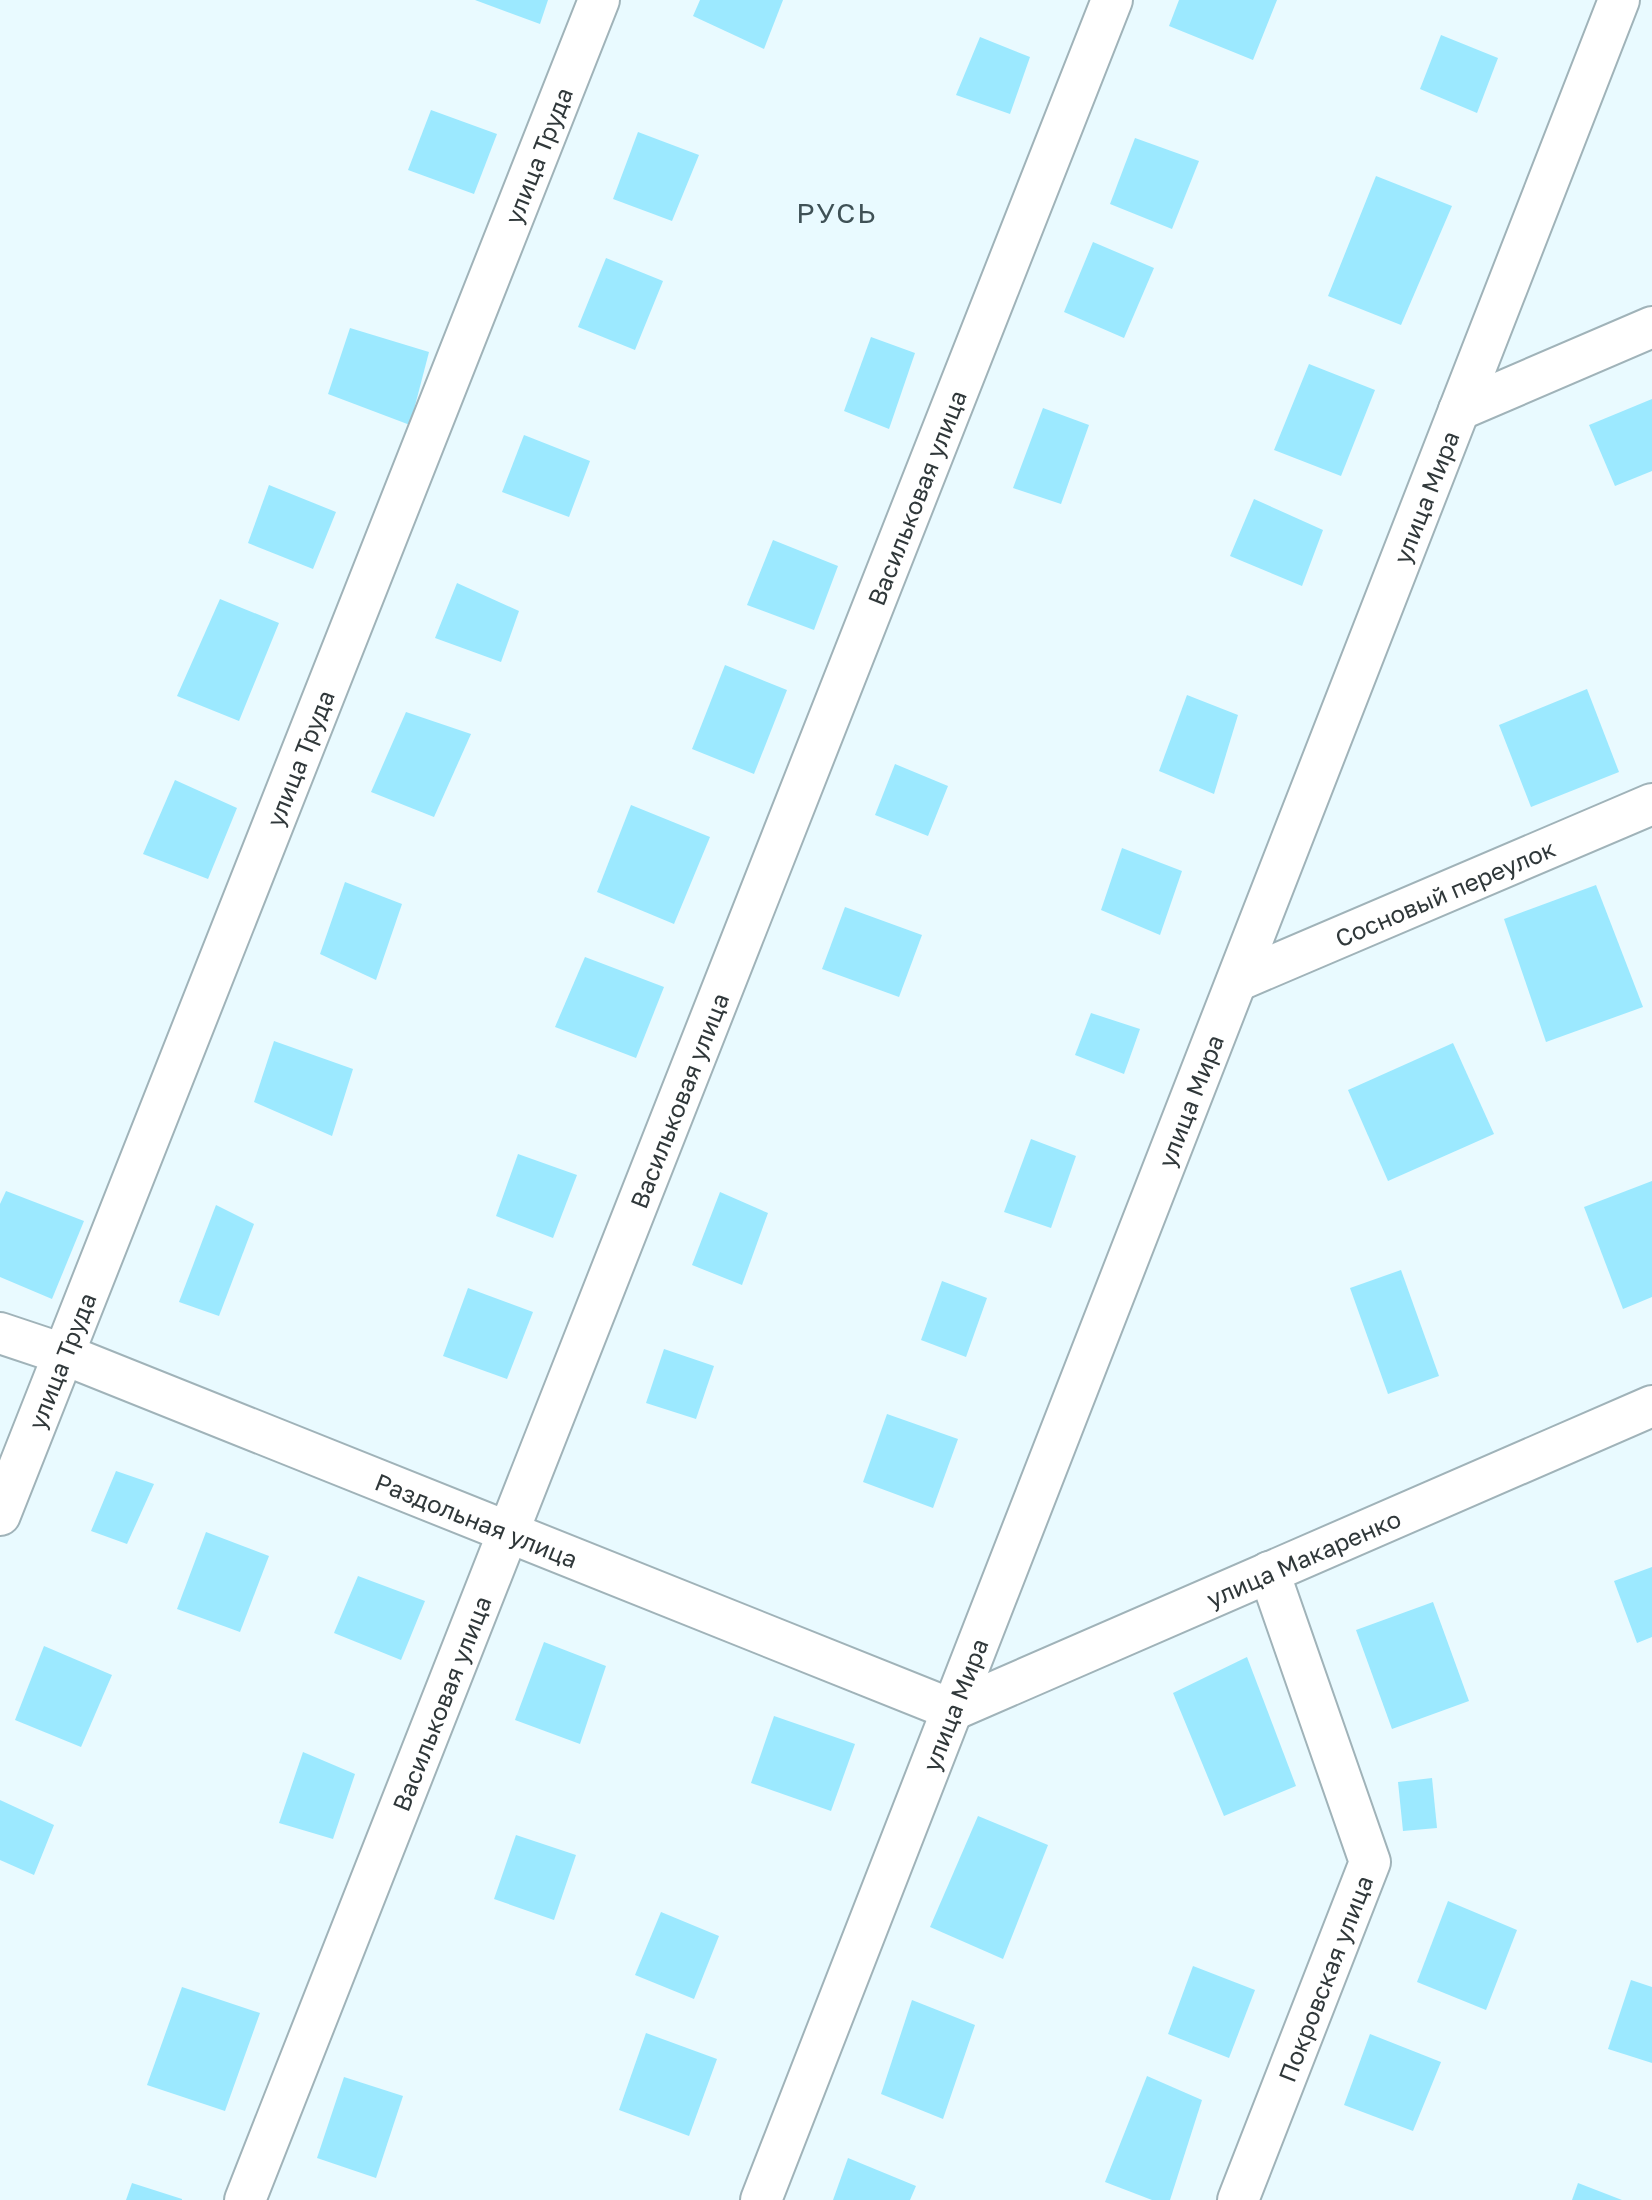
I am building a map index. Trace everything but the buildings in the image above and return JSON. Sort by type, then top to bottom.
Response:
[{"type":"street","name":"улица Труда","points":[[0,1515],[599,0]]},
{"type":"street","name":"Васильковая улица","points":[[245,2200],[1112,0]]},
{"type":"street","name":"улица Мира","points":[[761,2200],[1619,0]]},
{"type":"street","points":[[1459,410],[1652,327]]},
{"type":"street","name":"Сосновый переулок","points":[[1237,981],[1652,804]]},
{"type":"street","name":"Раздольная улица","points":[[0,1333],[63,1354],[953,1710]]},
{"type":"street","name":"улица Макаренко","points":[[953,1710],[1652,1406]]},
{"type":"street","name":"Покровская улица","points":[[1238,2200],[1370,1862],[1269,1572]]},
{"type":"district","name":"РУСЬ","points":[[837,212]]}]
